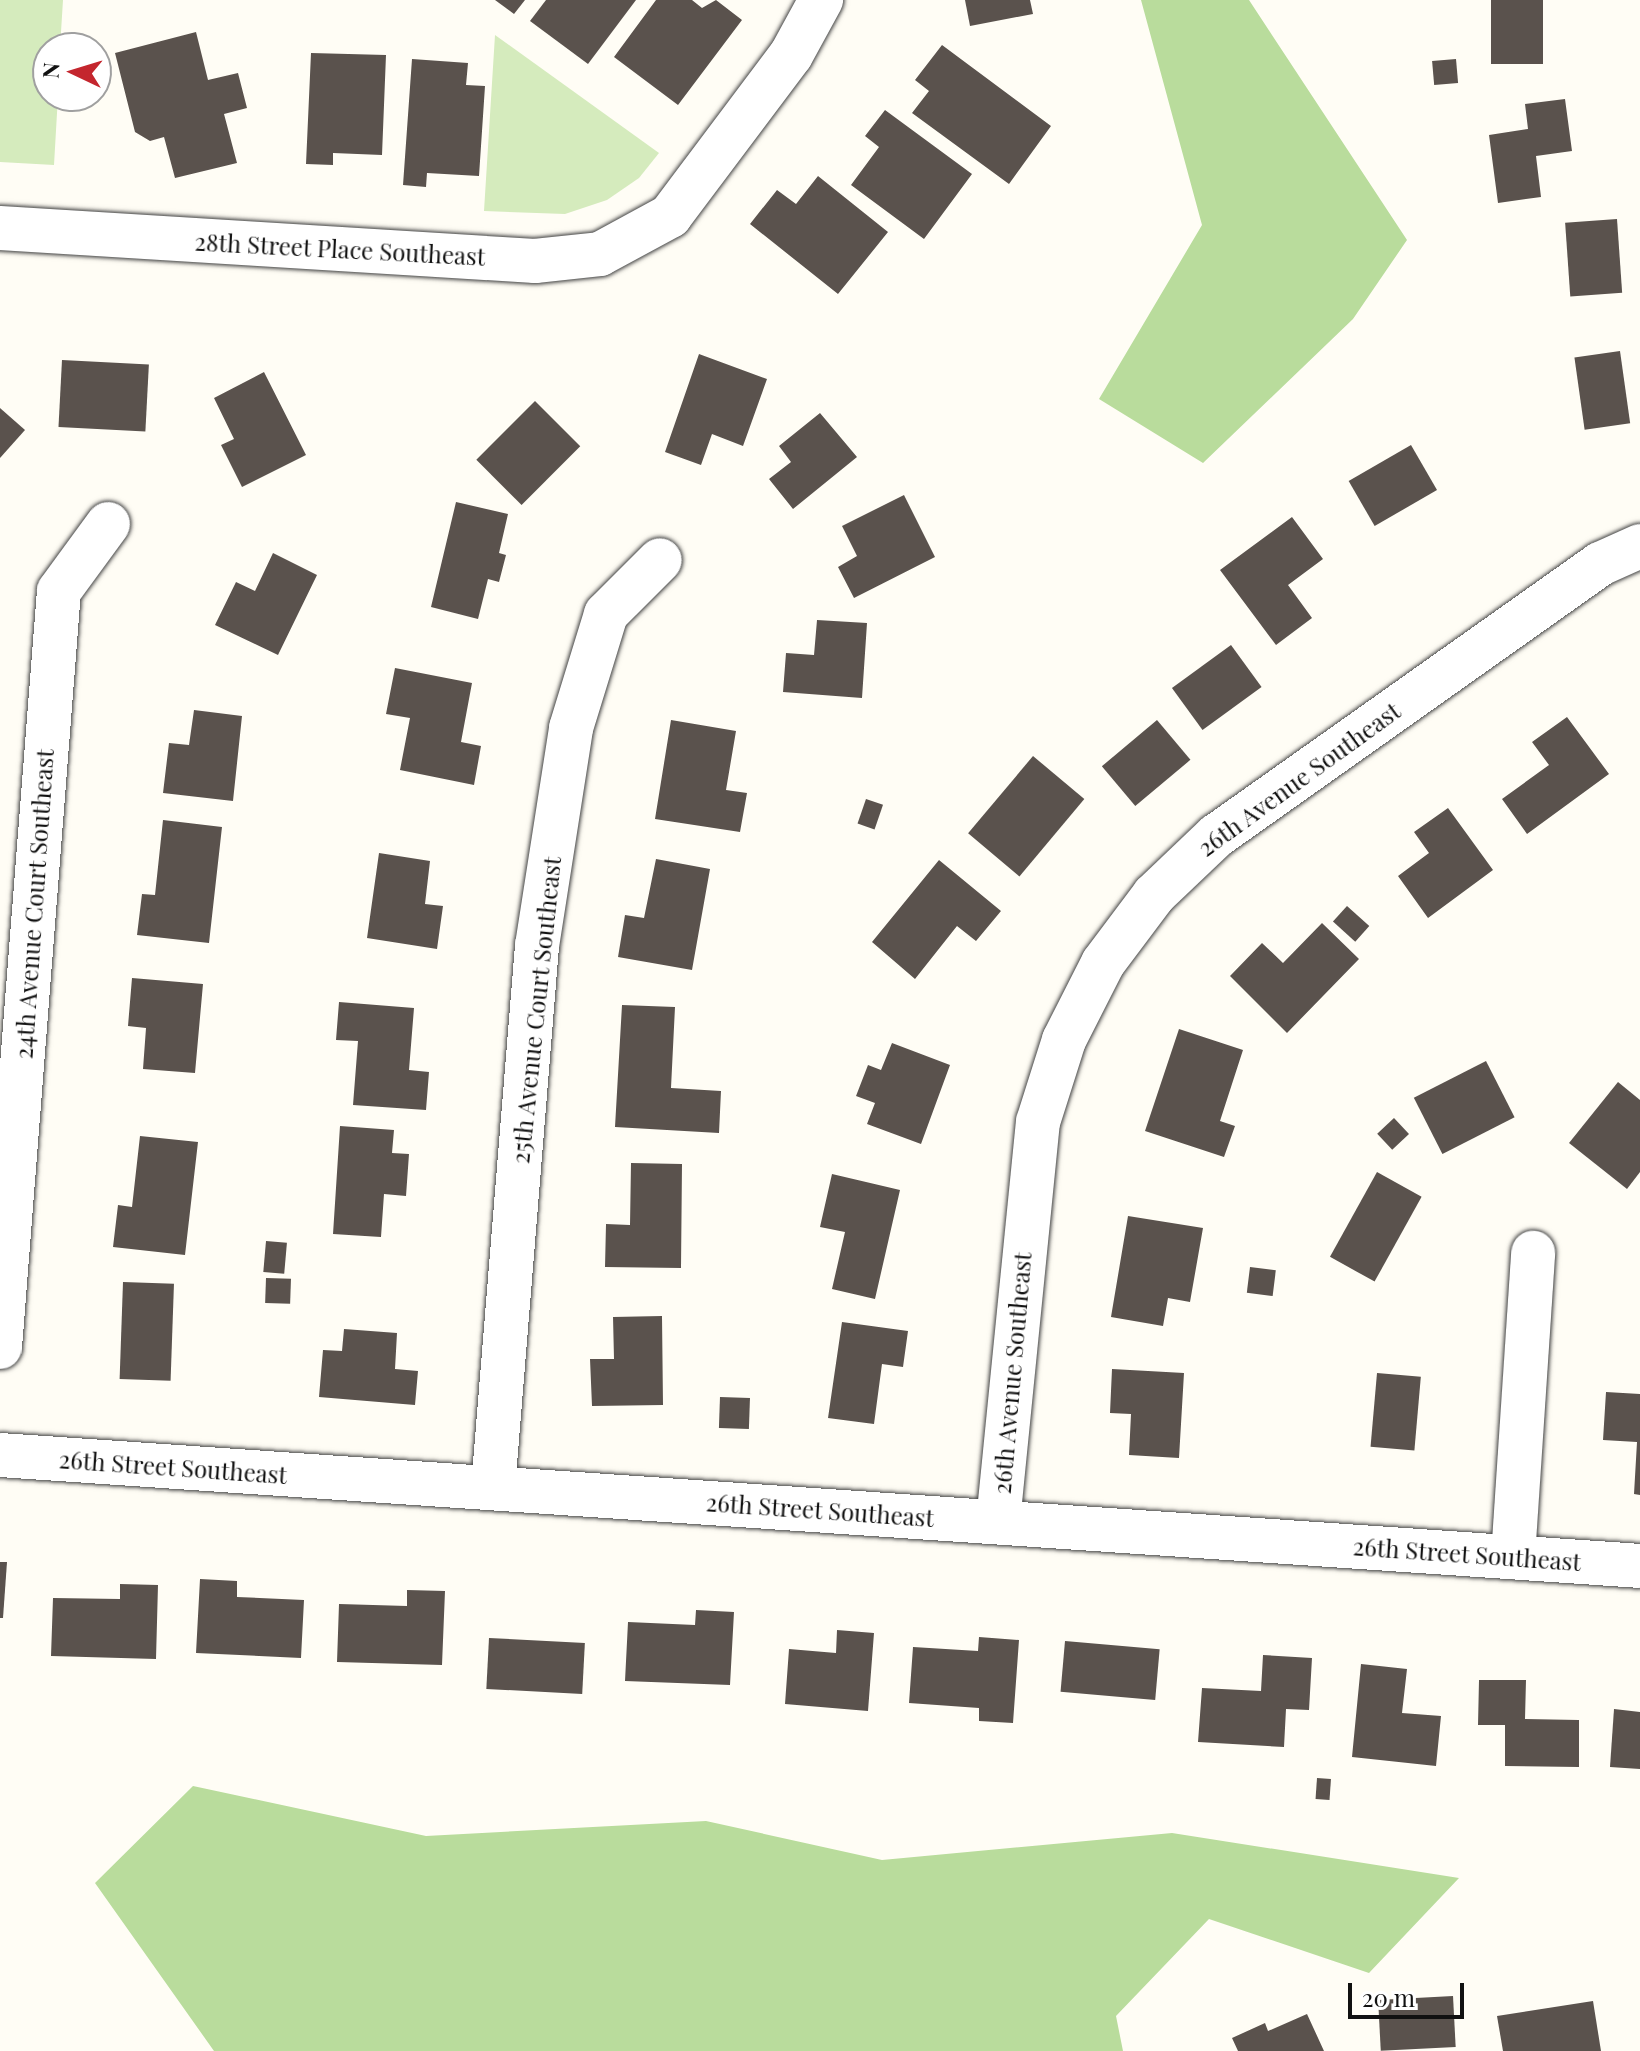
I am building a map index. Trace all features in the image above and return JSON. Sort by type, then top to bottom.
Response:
[{"type":"street","name":"28th Street Place Southeast","points":[[0,228],[535,261],[600,254],[670,216],[791,55],[821,0]]},
{"type":"street","name":"24th Avenue Court Southeast","points":[[0,1347],[59,591],[108,524]]},
{"type":"street","name":"26th Avenue Southeast","points":[[998,1522],[1038,1122],[1064,1040],[1103,963],[1154,895],[1216,836],[1600,564],[1640,546]]},
{"type":"street","name":"25th Avenue Court Southeast","points":[[493,1488],[537,946],[571,728],[606,614],[660,560]]},
{"type":"street","points":[[1513,1557],[1533,1253]]},
{"type":"street","name":"26th Street Southeast","points":[[0,1455],[1640,1566]]},
{"type":"green space","points":[[0,0],[63,0],[61,32],[32,32],[32,112],[57,112],[54,165],[0,162]]},
{"type":"green space","points":[[1141,0],[1249,0],[1407,240],[1353,319],[1203,463],[1099,399],[1202,225]]},
{"type":"green space","points":[[495,35],[659,153],[639,178],[607,200],[565,214],[484,211]]},
{"type":"green space","points":[[193,1786],[426,1836],[706,1821],[882,1860],[1172,1833],[1459,1878],[1369,1973],[1209,1919],[1116,2016],[1123,2051],[214,2051],[95,1883]]},
{"type":"building","points":[[495,0],[525,0],[514,14]]},
{"type":"building","points":[[546,0],[636,0],[588,64],[530,21]]},
{"type":"building","points":[[656,0],[692,0],[702,8],[716,0],[742,20],[678,105],[614,57]]},
{"type":"building","points":[[965,0],[1030,0],[1033,14],[970,26]]},
{"type":"building","points":[[1491,0],[1543,0],[1543,64],[1491,64]]},
{"type":"building","points":[[196,32],[208,80],[238,73],[247,108],[224,114],[237,163],[175,178],[164,137],[150,141],[135,132],[115,53]]},
{"type":"building","points":[[942,45],[1051,126],[1009,184],[912,113],[929,91],[915,80]]},
{"type":"building","points":[[311,53],[386,55],[382,155],[333,153],[333,165],[306,164]]},
{"type":"building","points":[[412,59],[468,63],[466,85],[485,86],[479,176],[427,173],[426,187],[403,185]]},
{"type":"building","points":[[1456,59],[1458,83],[1434,85],[1432,61]]},
{"type":"building","points":[[1565,99],[1572,151],[1536,156],[1541,197],[1498,203],[1489,135],[1528,129],[1525,104]]},
{"type":"building","points":[[885,110],[972,174],[924,239],[851,185],[879,147],[865,136]]},
{"type":"building","points":[[818,176],[888,232],[838,294],[750,224],[777,190],[796,204]]},
{"type":"building","points":[[1617,219],[1622,293],[1570,296],[1565,223]]},
{"type":"building","points":[[1620,351],[1630,423],[1585,430],[1574,357]]},
{"type":"building","points":[[699,354],[767,379],[743,446],[712,434],[701,465],[665,452]]},
{"type":"building","points":[[62,360],[149,365],[145,431],[58,427]]},
{"type":"building","points":[[264,372],[306,455],[242,487],[221,445],[234,439],[214,398]]},
{"type":"building","points":[[535,401],[580,446],[522,505],[476,460]]},
{"type":"building","points":[[0,408],[25,430],[0,458]]},
{"type":"building","points":[[820,413],[857,457],[793,509],[769,479],[791,462],[779,446]]},
{"type":"building","points":[[1411,445],[1437,490],[1375,526],[1349,481]]},
{"type":"building","points":[[904,495],[935,557],[854,598],[838,567],[857,556],[842,526]]},
{"type":"building","points":[[456,502],[508,514],[499,553],[506,555],[499,582],[488,579],[478,619],[431,607]]},
{"type":"building","points":[[1292,517],[1323,559],[1288,585],[1312,618],[1276,645],[1220,570]]},
{"type":"building","points":[[273,553],[317,575],[278,655],[215,625],[236,582],[255,591]]},
{"type":"building","points":[[817,620],[867,623],[862,698],[783,692],[786,653],[814,655]]},
{"type":"building","points":[[1231,645],[1262,687],[1203,730],[1172,688]]},
{"type":"building","points":[[395,668],[472,683],[461,742],[481,746],[474,785],[400,770],[410,718],[386,714]]},
{"type":"building","points":[[194,710],[242,716],[233,801],[163,793],[169,743],[189,745]]},
{"type":"building","points":[[1567,717],[1609,774],[1527,834],[1502,799],[1549,765],[1532,742]]},
{"type":"building","points":[[671,720],[736,731],[726,790],[747,793],[740,832],[655,819]]},
{"type":"building","points":[[1157,720],[1190,760],[1135,806],[1102,766]]},
{"type":"building","points":[[1033,756],[1084,799],[1019,876],[968,833]]},
{"type":"building","points":[[866,799],[883,805],[875,829],[858,824]]},
{"type":"building","points":[[1448,808],[1493,870],[1428,918],[1398,876],[1429,853],[1414,832]]},
{"type":"building","points":[[163,820],[222,827],[209,943],[137,935],[142,894],[155,895]]},
{"type":"building","points":[[379,853],[430,861],[425,904],[443,906],[437,949],[367,938]]},
{"type":"building","points":[[656,859],[710,869],[692,970],[618,957],[625,915],[644,918]]},
{"type":"building","points":[[939,860],[1001,911],[976,941],[957,926],[915,979],[872,942]]},
{"type":"building","points":[[1347,906],[1369,926],[1355,942],[1333,922]]},
{"type":"building","points":[[1322,923],[1359,959],[1287,1033],[1230,976],[1262,943],[1283,963]]},
{"type":"building","points":[[132,978],[203,984],[195,1073],[143,1069],[146,1028],[128,1026]]},
{"type":"building","points":[[339,1002],[414,1008],[409,1070],[429,1072],[426,1110],[353,1105],[358,1041],[336,1040]]},
{"type":"building","points":[[622,1005],[675,1007],[671,1088],[721,1091],[719,1133],[615,1127]]},
{"type":"building","points":[[1179,1029],[1243,1050],[1220,1121],[1235,1126],[1224,1157],[1145,1131]]},
{"type":"building","points":[[892,1043],[950,1065],[921,1144],[867,1124],[875,1103],[856,1096],[868,1065],[881,1070]]},
{"type":"building","points":[[1486,1061],[1515,1117],[1442,1154],[1414,1098]]},
{"type":"building","points":[[1618,1082],[1640,1100],[1640,1172],[1627,1189],[1569,1143]]},
{"type":"building","points":[[1394,1118],[1409,1134],[1392,1150],[1377,1134]]},
{"type":"building","points":[[340,1126],[394,1130],[392,1153],[409,1154],[406,1196],[384,1194],[381,1237],[333,1234]]},
{"type":"building","points":[[140,1136],[198,1142],[185,1255],[113,1247],[118,1205],[132,1207]]},
{"type":"building","points":[[631,1163],[682,1164],[681,1268],[605,1267],[606,1224],[630,1225]]},
{"type":"building","points":[[1377,1172],[1422,1197],[1375,1282],[1330,1257]]},
{"type":"building","points":[[832,1174],[900,1190],[875,1299],[832,1289],[845,1232],[820,1227]]},
{"type":"building","points":[[1128,1216],[1203,1228],[1190,1302],[1168,1298],[1163,1326],[1111,1317]]},
{"type":"building","points":[[266,1241],[287,1243],[284,1274],[263,1272]]},
{"type":"building","points":[[1250,1267],[1276,1270],[1273,1296],[1247,1293]]},
{"type":"building","points":[[266,1278],[291,1279],[290,1304],[265,1303]]},
{"type":"building","points":[[123,1282],[174,1284],[171,1381],[120,1379]]},
{"type":"building","points":[[662,1316],[663,1405],[592,1406],[590,1359],[614,1359],[613,1317]]},
{"type":"building","points":[[842,1322],[908,1331],[903,1367],[882,1364],[874,1424],[828,1418]]},
{"type":"building","points":[[344,1329],[397,1333],[395,1369],[418,1371],[415,1405],[319,1397],[323,1350],[342,1351]]},
{"type":"building","points":[[1112,1369],[1184,1373],[1179,1458],[1129,1455],[1131,1414],[1110,1413]]},
{"type":"building","points":[[1377,1373],[1421,1377],[1414,1451],[1371,1447]]},
{"type":"building","points":[[1606,1392],[1640,1394],[1640,1495],[1634,1494],[1637,1442],[1603,1440]]},
{"type":"building","points":[[720,1397],[750,1398],[749,1429],[719,1428]]},
{"type":"building","points":[[0,1562],[7,1562],[3,1618],[0,1618]]},
{"type":"building","points":[[200,1579],[237,1581],[237,1597],[304,1600],[301,1658],[196,1653]]},
{"type":"building","points":[[120,1584],[158,1585],[156,1659],[51,1656],[53,1598],[120,1599]]},
{"type":"building","points":[[407,1590],[445,1591],[442,1665],[337,1662],[339,1604],[407,1606]]},
{"type":"building","points":[[696,1610],[734,1612],[730,1685],[625,1681],[628,1622],[695,1625]]},
{"type":"building","points":[[837,1630],[874,1633],[868,1711],[785,1704],[789,1649],[836,1653]]},
{"type":"building","points":[[979,1637],[1019,1640],[1013,1723],[979,1721],[979,1708],[909,1703],[913,1647],[978,1651]]},
{"type":"building","points":[[489,1638],[585,1643],[582,1694],[486,1689]]},
{"type":"building","points":[[1065,1641],[1160,1649],[1155,1700],[1061,1692]]},
{"type":"building","points":[[1263,1655],[1312,1658],[1309,1710],[1286,1709],[1284,1747],[1198,1742],[1202,1688],[1261,1691]]},
{"type":"building","points":[[1361,1664],[1407,1669],[1402,1713],[1441,1716],[1436,1766],[1352,1757]]},
{"type":"building","points":[[1479,1680],[1526,1680],[1525,1719],[1579,1720],[1579,1767],[1505,1766],[1505,1725],[1478,1725]]},
{"type":"building","points":[[1614,1709],[1640,1712],[1640,1769],[1610,1767]]},
{"type":"building","points":[[1317,1778],[1331,1779],[1330,1800],[1316,1799]]},
{"type":"building","points":[[1453,1996],[1456,2047],[1381,2051],[1378,2000]]},
{"type":"building","points":[[1593,2001],[1601,2051],[1503,2051],[1497,2016]]},
{"type":"building","points":[[1307,2014],[1324,2051],[1238,2051],[1232,2038],[1265,2023],[1268,2031]]}]
